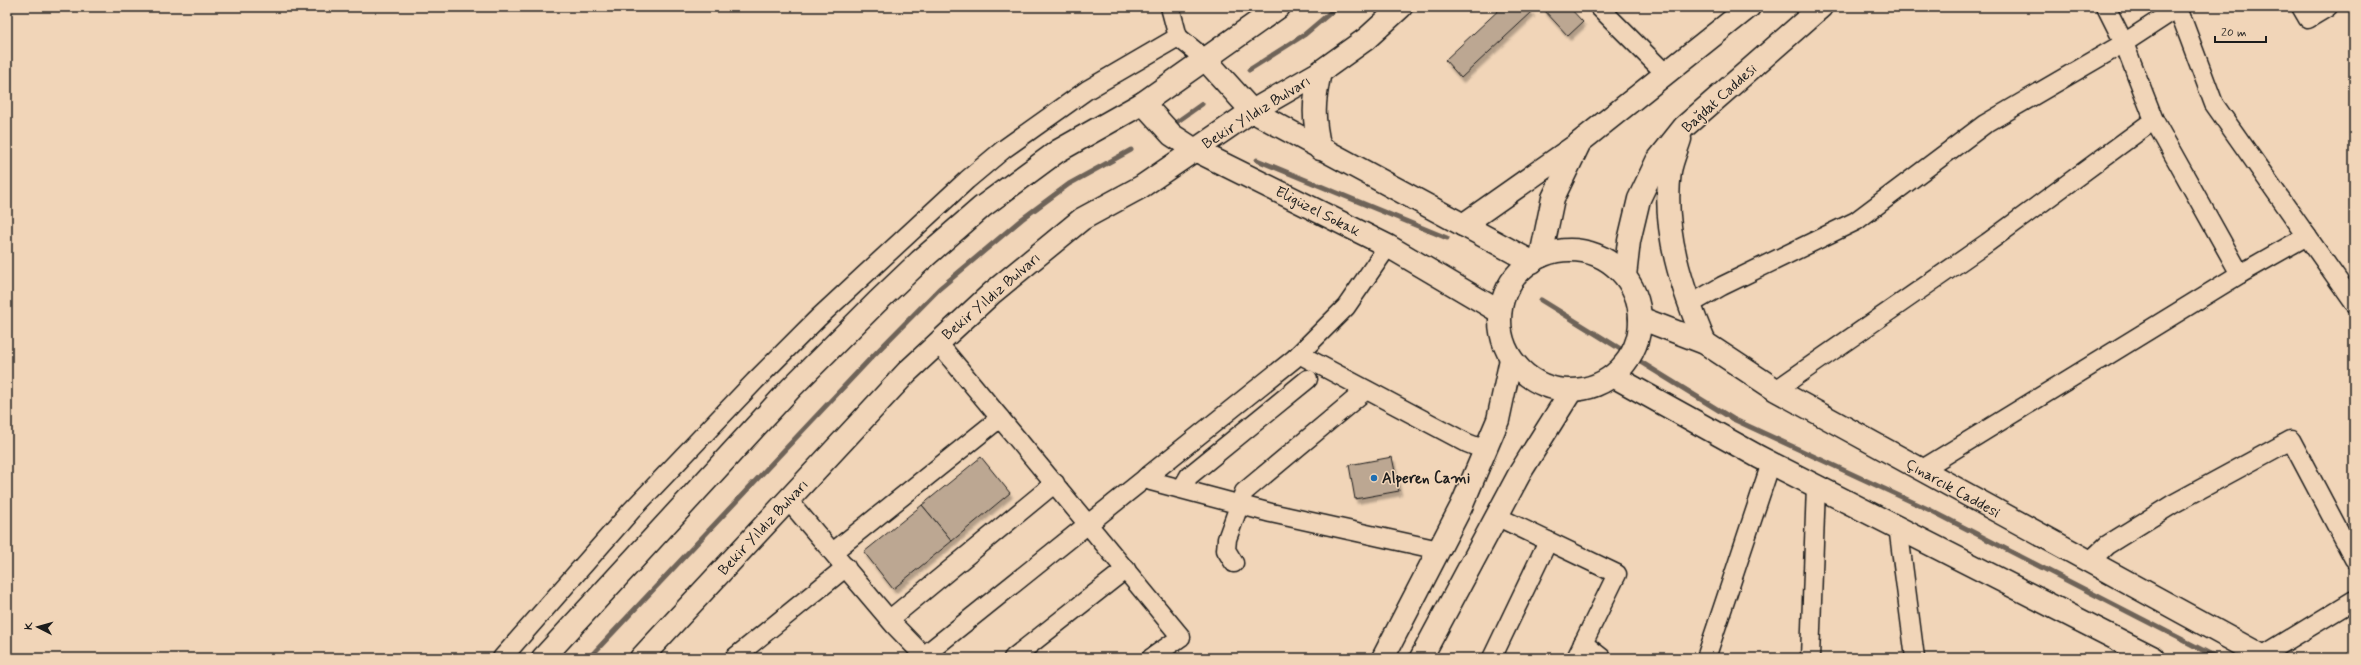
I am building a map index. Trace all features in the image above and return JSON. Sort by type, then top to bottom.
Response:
[{"type":"main road","points":[[543,658],[792,387],[876,302],[920,261],[982,207],[1046,160],[1102,125],[1143,102],[1279,7]]},
{"type":"main road","name":"Bekir Yıldız Bulvarı","points":[[641,658],[907,372],[998,289],[1082,219],[1141,188],[1252,111],[1320,72],[1366,39],[1401,7]]},
{"type":"main road","points":[[1463,225],[1580,142],[1749,7]]},
{"type":"main road","name":"Bağdat Caddesi","points":[[1625,276],[1629,241],[1639,199],[1657,161],[1684,127],[1821,7]]},
{"type":"main road","points":[[1205,59],[1252,111],[1463,225],[1537,259]]},
{"type":"main road","points":[[1320,72],[1314,98],[1314,121],[1320,149]]},
{"type":"main road","name":"Eligüzel Sokak","points":[[1143,102],[1172,134],[1195,150],[1388,246],[1500,312]]},
{"type":"main road","points":[[1684,127],[1670,171],[1670,214],[1676,264],[1689,305],[1705,343]]},
{"type":"main road","points":[[1537,259],[1553,198],[1580,142]]},
{"type":"main road","points":[[1564,250],[1589,252],[1609,261],[1625,276],[1636,296],[1640,318],[1638,340],[1628,360],[1613,376],[1593,387],[1571,391],[1549,388],[1528,377],[1511,359],[1502,337],[1500,312],[1507,289],[1521,269],[1537,259],[1564,250]]},
{"type":"main road","name":"Çınarcık Caddesi","points":[[1640,318],[1705,343],[1776,390],[2264,657]]},
{"type":"main road","points":[[1382,658],[1461,507],[1498,420],[1511,359]]},
{"type":"main road","points":[[1613,376],[1771,463],[1898,526],[2154,658]]},
{"type":"main road","points":[[1421,658],[1521,471],[1571,391]]},
{"type":"street","points":[[1170,7],[1178,37],[1205,59]]},
{"type":"street","points":[[1599,7],[1665,73]]},
{"type":"street","points":[[2106,7],[2124,44],[2154,120],[2240,274]]},
{"type":"street","points":[[2301,7],[2308,18],[2328,7]]},
{"type":"street","points":[[1689,305],[1722,286],[1856,221],[1985,124],[2124,44],[2178,8],[2214,104],[2354,303]]},
{"type":"street","points":[[502,658],[631,511],[755,381],[818,318],[967,180],[1004,149],[1068,103],[1178,37]]},
{"type":"street","points":[[1776,390],[1987,243],[2154,120]]},
{"type":"street","points":[[1921,470],[2240,274],[2307,236]]},
{"type":"street","points":[[788,500],[924,657],[1299,354],[1346,307],[1388,246]]},
{"type":"street","points":[[938,343],[1181,637],[1151,658]]},
{"type":"street","points":[[1299,354],[1467,444],[1485,450]]},
{"type":"street","points":[[1182,488],[1189,476],[1308,379]]},
{"type":"street","points":[[1234,563],[1226,550],[1226,544],[1229,531],[1244,492],[1366,390]]},
{"type":"street","points":[[833,552],[1000,418]]},
{"type":"street","points":[[2089,562],[2107,546],[2173,504],[2291,440],[2354,559]]},
{"type":"street","points":[[1706,658],[1771,463]]},
{"type":"street","points":[[1146,477],[1151,481],[1239,504],[1439,550]]},
{"type":"street","points":[[890,619],[1055,483]]},
{"type":"street","points":[[1810,658],[1816,485]]},
{"type":"street","points":[[1496,516],[1617,574],[1580,651],[1602,658]]},
{"type":"street","points":[[1898,526],[1915,658]]},
{"type":"street","points":[[1492,658],[1548,541]]},
{"type":"street","points":[[734,658],[846,567]]},
{"type":"street","points":[[1013,658],[1126,569]]},
{"type":"street","points":[[2264,657],[2354,600]]},
{"type":"building","points":[[1502,7],[1527,7],[1532,12],[1461,78],[1445,60]]},
{"type":"building","points":[[1547,7],[1569,7],[1583,22],[1568,36],[1544,10]]},
{"type":"building","points":[[981,457],[1010,493],[952,541],[922,505]]},
{"type":"building","name":"Alperen Cami","points":[[1392,457],[1399,491],[1355,499],[1349,465]]},
{"type":"building","points":[[922,505],[952,541],[893,589],[864,552]]},
{"type":"waterway","points":[[1249,70],[1304,35],[1337,7]]},
{"type":"waterway","points":[[1171,126],[1202,104]]},
{"type":"waterway","points":[[589,658],[869,360],[939,289],[1022,219],[1069,184],[1131,150]]},
{"type":"waterway","points":[[1257,160],[1447,238]]},
{"type":"waterway","points":[[1541,300],[1622,350]]},
{"type":"waterway","points":[[1639,361],[1733,419],[1932,511],[2218,658]]},
{"type":"place","name":"Alperen Cami","points":[[1374,478]]}]
